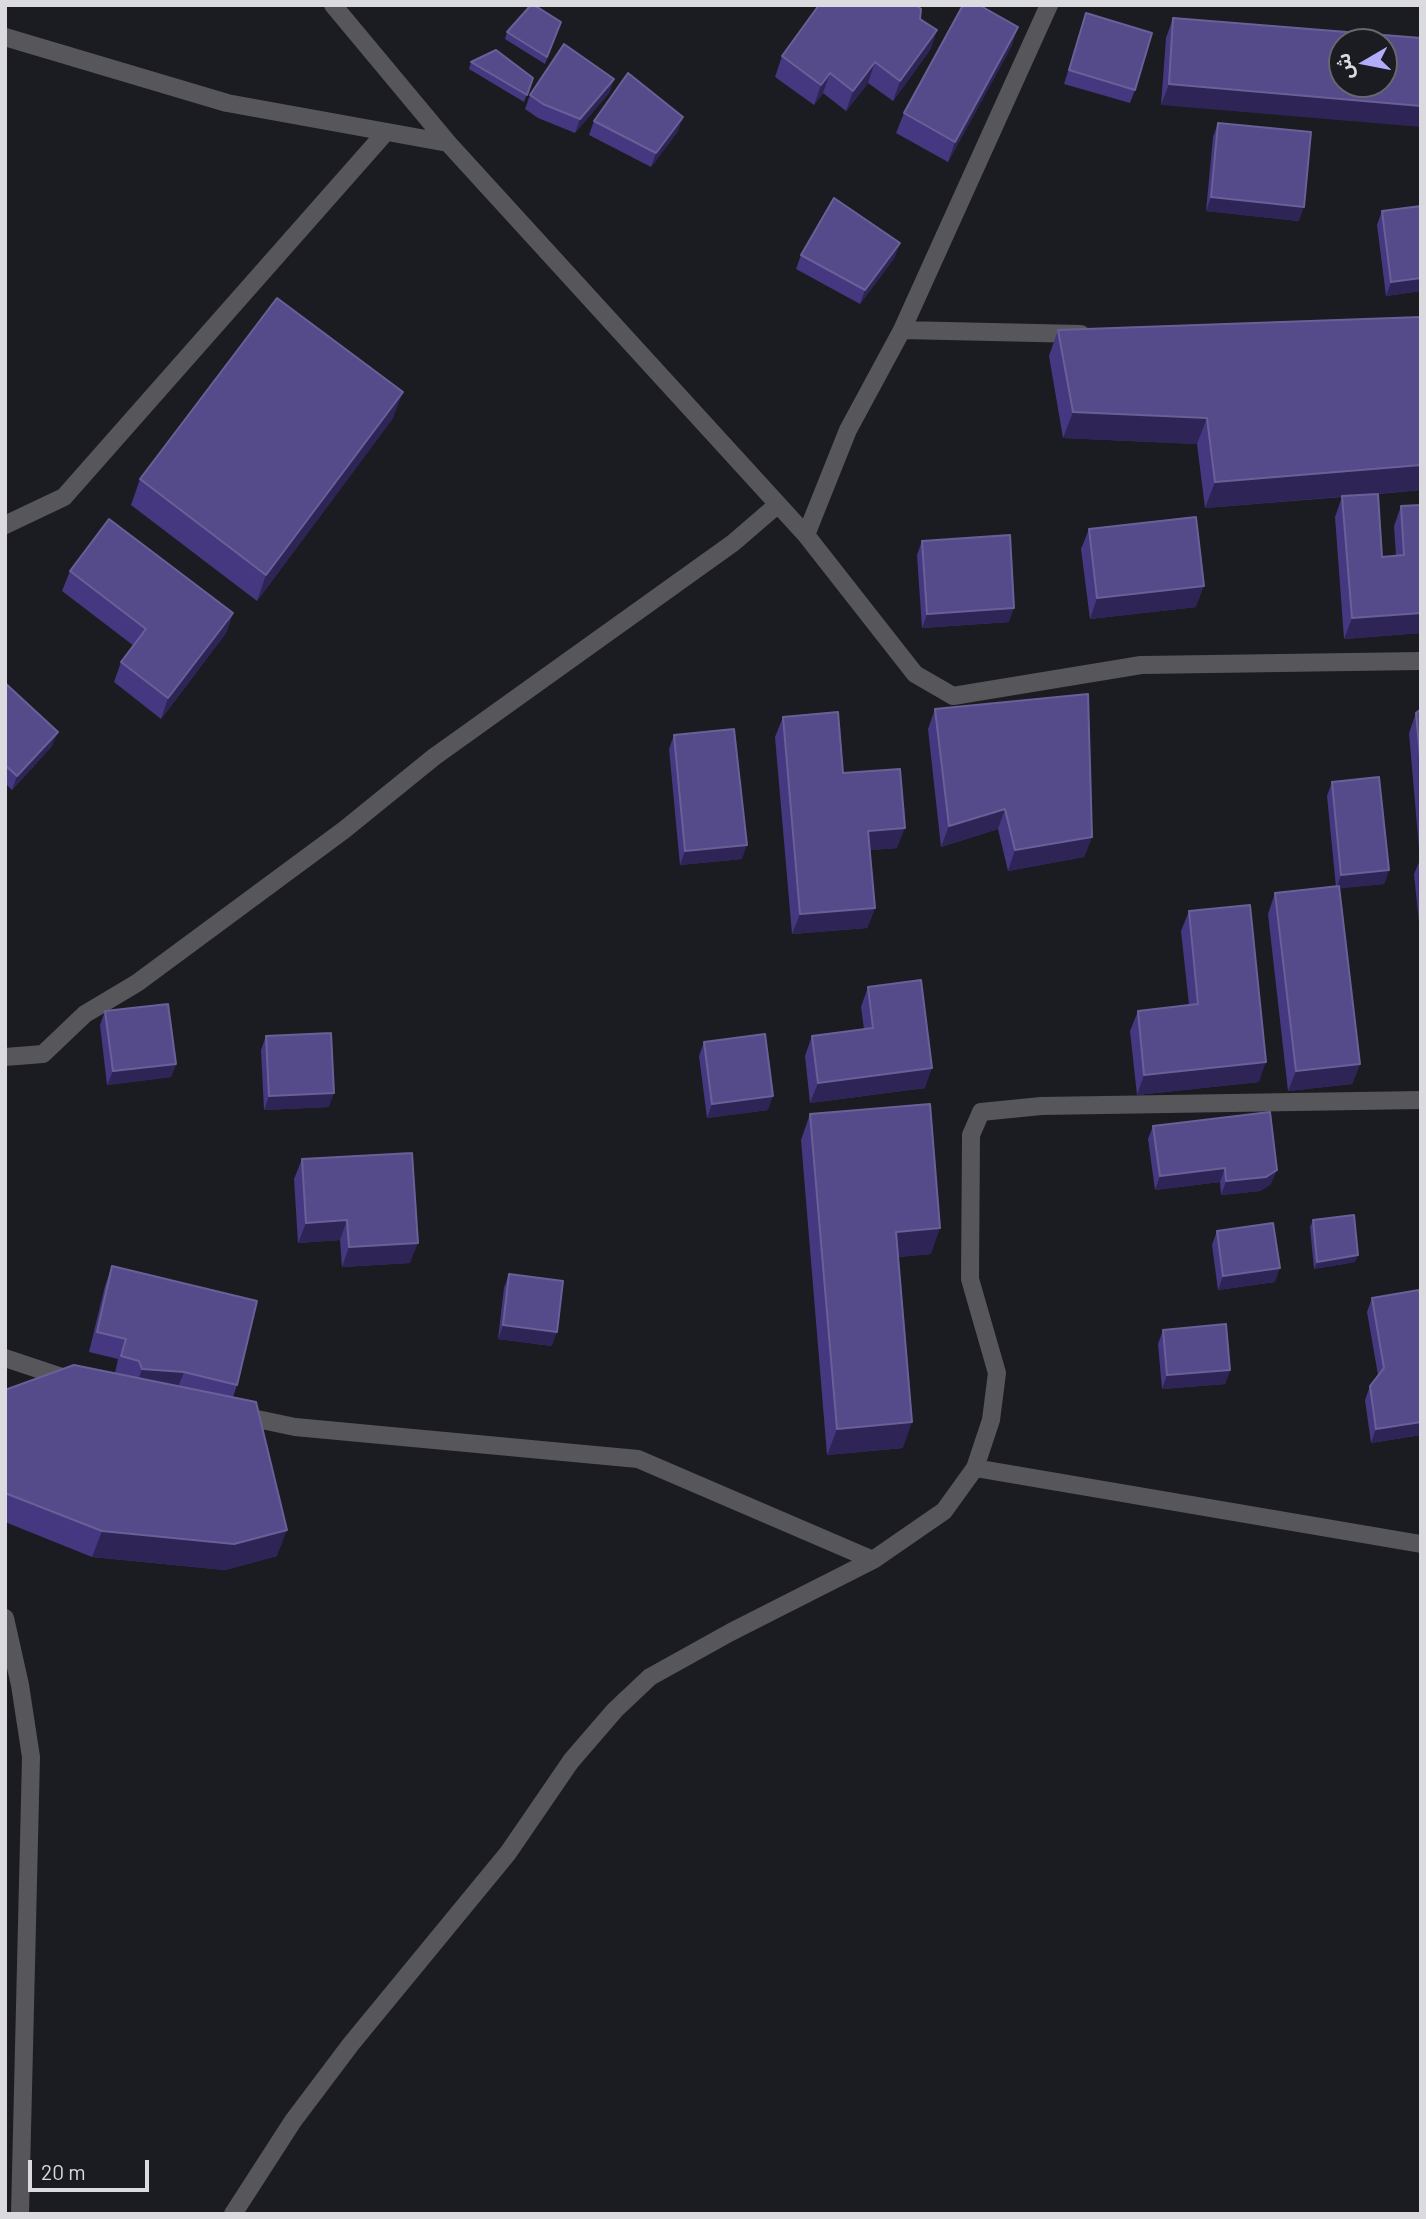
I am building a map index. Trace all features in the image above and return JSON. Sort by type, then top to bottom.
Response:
[{"type":"street","points":[[333,5],[448,143],[776,506],[806,535],[915,674],[953,696],[1141,665],[1336,664],[1379,659],[1421,661]]},
{"type":"street","points":[[806,535],[848,430],[902,330],[1049,5]]},
{"type":"street","points":[[5,37],[227,103],[448,143]]},
{"type":"street","points":[[5,525],[64,497],[386,132]]},
{"type":"street","points":[[902,330],[1095,335]]},
{"type":"street","points":[[5,1057],[44,1054],[85,1014],[137,984],[344,830],[434,757],[733,543],[776,506]]},
{"type":"street","points":[[233,2214],[301,2109],[508,1853],[572,1761],[615,1710],[650,1677],[731,1632],[873,1560],[944,1511],[975,1468],[991,1420],[997,1373],[970,1279],[971,1135],[981,1112],[1041,1107],[1421,1100]]},
{"type":"street","points":[[5,1358],[95,1386]]},
{"type":"street","points":[[215,1411],[295,1427],[638,1459],[873,1560]]},
{"type":"street","points":[[975,1468],[1421,1544]]},
{"type":"street","points":[[5,1618],[20,1685],[31,1757],[20,2214]]},
{"type":"building","points":[[531,5],[561,22],[547,57],[507,32]]},
{"type":"building","points":[[819,5],[916,5],[921,9],[920,19],[937,30],[900,81],[875,62],[853,91],[830,73],[821,85],[782,56]]},
{"type":"building","points":[[963,5],[979,5],[1018,27],[955,142],[904,113]]},
{"type":"building","points":[[1086,13],[1152,33],[1135,90],[1069,70]]},
{"type":"building","points":[[1173,18],[1328,30],[1328,98],[1169,84]]},
{"type":"building","points":[[1398,36],[1421,38],[1421,106],[1329,98],[1398,98]]},
{"type":"building","points":[[564,44],[614,79],[580,119],[543,104],[530,95]]},
{"type":"building","points":[[496,50],[533,78],[527,95],[471,62]]},
{"type":"building","points":[[628,73],[683,117],[656,153],[594,121]]},
{"type":"building","points":[[1218,123],[1311,132],[1304,207],[1211,197]]},
{"type":"building","points":[[834,198],[900,243],[865,290],[801,255]]},
{"type":"building","points":[[1421,206],[1421,278],[1391,282],[1382,211]]},
{"type":"building","points":[[277,298],[403,392],[266,575],[140,479]]},
{"type":"building","points":[[1421,317],[1421,465],[1215,482],[1207,418],[1073,412],[1058,330]]},
{"type":"building","points":[[1378,494],[1382,557],[1404,555],[1401,506],[1421,505],[1421,613],[1352,618],[1342,496]]},
{"type":"building","points":[[1196,517],[1204,586],[1097,598],[1089,529]]},
{"type":"building","points":[[109,519],[233,613],[168,698],[121,662],[146,629],[70,571]]},
{"type":"building","points":[[1010,535],[1014,608],[927,614],[922,541]]},
{"type":"building","points":[[5,683],[58,732],[17,776],[5,765]]},
{"type":"building","points":[[1088,694],[1092,837],[1015,850],[1005,809],[949,826],[935,709]]},
{"type":"building","points":[[1421,709],[1421,767],[1416,713]]},
{"type":"building","points":[[838,712],[843,773],[900,769],[905,828],[868,831],[875,908],[800,914],[783,717]]},
{"type":"building","points":[[734,729],[747,845],[685,851],[674,735]]},
{"type":"building","points":[[1379,777],[1389,870],[1341,875],[1332,782]]},
{"type":"building","points":[[1339,886],[1360,1064],[1296,1071],[1275,893]]},
{"type":"building","points":[[1250,905],[1266,1062],[1144,1075],[1138,1011],[1198,1004],[1189,911]]},
{"type":"building","points":[[921,980],[932,1068],[818,1083],[812,1036],[873,1028],[868,987]]},
{"type":"building","points":[[168,1004],[176,1064],[113,1071],[105,1011]]},
{"type":"building","points":[[331,1033],[334,1093],[269,1096],[266,1036]]},
{"type":"building","points":[[765,1034],[773,1096],[712,1104],[704,1042]]},
{"type":"building","points":[[930,1104],[940,1228],[896,1232],[912,1422],[837,1429],[810,1114]]},
{"type":"building","points":[[1270,1112],[1277,1170],[1266,1177],[1226,1181],[1225,1168],[1160,1176],[1153,1126]]},
{"type":"building","points":[[412,1153],[418,1243],[349,1247],[347,1220],[306,1223],[302,1159]]},
{"type":"building","points":[[1354,1215],[1358,1255],[1317,1262],[1313,1220]]},
{"type":"building","points":[[1273,1223],[1280,1268],[1223,1276],[1217,1231]]},
{"type":"building","points":[[112,1266],[257,1301],[237,1385],[184,1372],[142,1369],[139,1361],[121,1356],[126,1339],[97,1332]]},
{"type":"building","points":[[509,1274],[563,1281],[557,1332],[503,1325]]},
{"type":"building","points":[[1419,1290],[1421,1422],[1376,1429],[1370,1386],[1384,1368],[1372,1298]]},
{"type":"building","points":[[1226,1324],[1230,1370],[1167,1375],[1163,1330]]},
{"type":"building","points":[[74,1365],[256,1402],[287,1530],[234,1544],[102,1531],[5,1493],[5,1390]]}]
